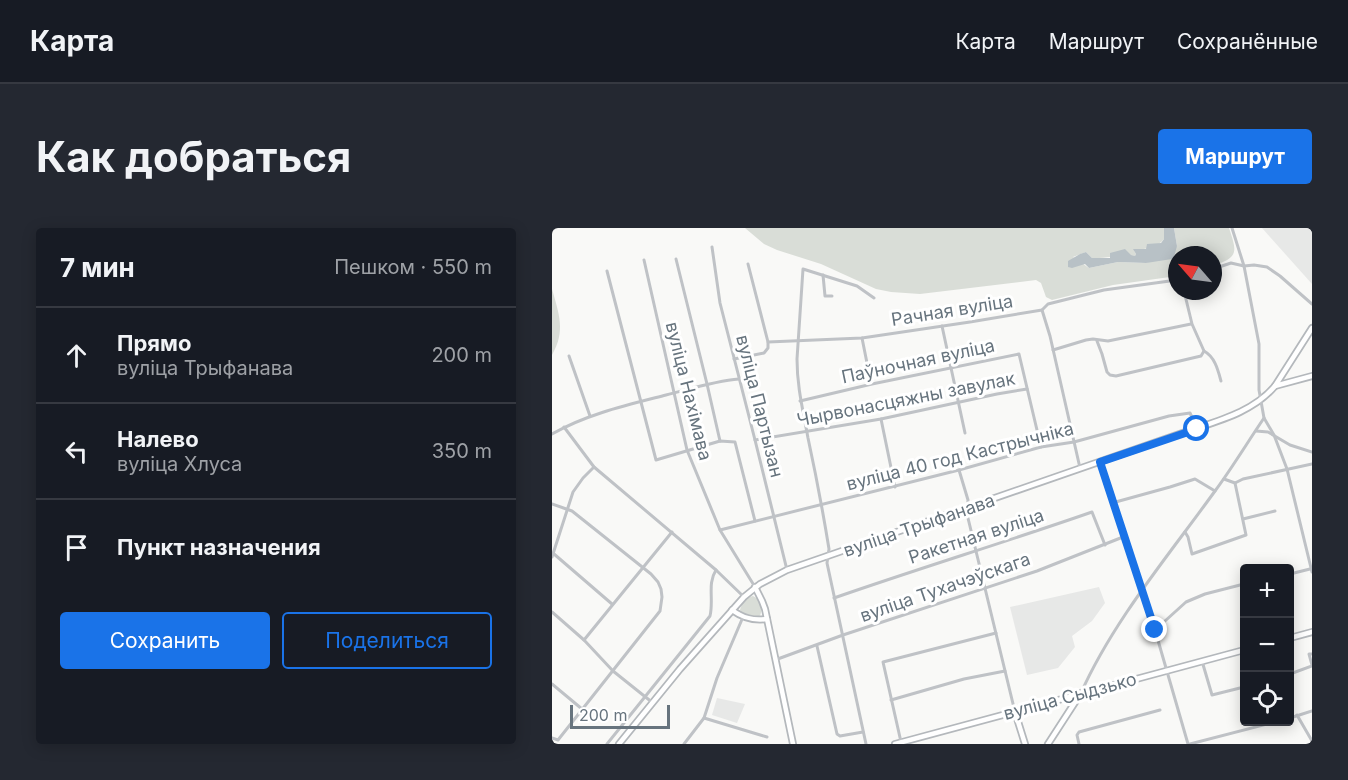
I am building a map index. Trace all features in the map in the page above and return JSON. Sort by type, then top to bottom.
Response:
[{"type":"street","points":[[1232,228],[1244,266],[1259,344],[1259,390],[1264,418],[1274,435],[1287,468],[1312,570],[1294,573]]},
{"type":"street","name":"вуліца Партызан","points":[[712,247],[720,303],[787,570]]},
{"type":"street","points":[[676,259],[720,441]]},
{"type":"street","name":"вуліца Нахімава","points":[[644,260],[687,450],[720,530],[755,587]]},
{"type":"street","points":[[1222,266],[1231,263],[1267,267],[1312,304]]},
{"type":"street","points":[[734,359],[764,353],[768,348],[748,264]]},
{"type":"street","points":[[866,744],[826,563],[829,549],[800,401],[797,373],[803,269],[857,286],[874,298]]},
{"type":"street","points":[[608,271],[656,460],[720,441],[735,442],[754,521]]},
{"type":"street","points":[[823,275],[825,296],[832,296]]},
{"type":"street","name":"Рачная вуліца","points":[[768,342],[862,338],[970,322],[1042,310],[1048,304],[1104,290],[1168,281]]},
{"type":"street","points":[[1186,300],[1192,324],[1204,351],[1214,359],[1221,381]]},
{"type":"street","points":[[1042,310],[1080,470]]},
{"type":"street","points":[[1053,350],[1086,340],[1108,341],[1192,324]]},
{"type":"street","points":[[942,326],[965,433]]},
{"type":"street","name":"вуліца Трыфанава","points":[[620,744],[680,669],[755,587],[787,570],[1197,429],[1251,407],[1275,386],[1312,328]]},
{"type":"street","points":[[862,338],[872,384]]},
{"type":"street","points":[[1097,341],[1107,372],[1116,376],[1201,356],[1204,351]]},
{"type":"street","name":"Паўночная вуліца","points":[[800,401],[1019,354],[1041,447]]},
{"type":"street","points":[[569,356],[590,416]]},
{"type":"street","points":[[1275,386],[1312,376]]},
{"type":"street","points":[[552,434],[590,416],[641,401],[707,384],[739,379]]},
{"type":"street","name":"Чырвонасцяжны завулак","points":[[756,440],[881,419],[1027,389]]},
{"type":"street","name":"вуліца 40 год Кастрычніка","points":[[720,530],[1169,416],[1190,413],[1197,429]]},
{"type":"street","points":[[1048,744],[1081,693],[1092,667],[1142,590],[1224,479],[1264,418]]},
{"type":"street","points":[[881,419],[895,486]]},
{"type":"street","points":[[564,427],[594,467],[716,570],[744,597]]},
{"type":"street","points":[[1255,432],[1259,430],[1274,435],[1290,445],[1312,452]]},
{"type":"street","points":[[1100,462],[1155,630],[1189,744],[1259,726]]},
{"type":"street","points":[[1235,483],[1243,478],[1312,464]]},
{"type":"street","points":[[594,467],[577,484],[552,555],[612,604]]},
{"type":"street","points":[[958,470],[968,500],[967,514],[1015,712],[1025,744]]},
{"type":"street","points":[[1112,503],[1196,478],[1215,491]]},
{"type":"street","points":[[1224,479],[1235,483]]},
{"type":"street","points":[[1185,532],[1192,554],[1245,535],[1235,483]]},
{"type":"street","points":[[552,504],[572,511],[643,567],[658,582],[662,597],[660,611],[558,740],[552,738]]},
{"type":"street","points":[[1243,519],[1275,511]]},
{"type":"street","name":"Ракетная вуліца","points":[[834,598],[1092,512],[1105,545]]},
{"type":"street","points":[[584,640],[672,532]]},
{"type":"street","name":"вуліца Тухачэўскага","points":[[775,660],[843,635],[985,589],[1123,537]]},
{"type":"street","points":[[607,744],[710,616],[713,606],[711,578],[716,570]]},
{"type":"street","points":[[1155,630],[1186,602],[1205,594],[1240,585]]},
{"type":"street","points":[[755,587],[767,619],[793,744]]},
{"type":"street","points":[[732,610],[743,617],[758,621],[767,619]]},
{"type":"street","points":[[552,612],[584,640],[613,671],[652,703]]},
{"type":"street","points":[[684,744],[704,718],[717,678],[743,617]]},
{"type":"street","points":[[1294,637],[1312,632]]},
{"type":"street","points":[[898,743],[883,662],[996,633]]},
{"type":"street","points":[[817,646],[837,734],[840,736],[863,732]]},
{"type":"street","name":"вуліца Сыдзько","points":[[898,743],[1240,651]]},
{"type":"street","points":[[1294,673],[1312,666],[1309,654],[1312,654]]},
{"type":"street","points":[[1202,661],[1212,695],[1240,688]]},
{"type":"street","points":[[891,700],[964,679],[1005,671]]},
{"type":"street","points":[[552,684],[582,709]]},
{"type":"street","points":[[1079,744],[1077,735],[1079,732],[1160,710]]},
{"type":"street","points":[[1294,716],[1312,711]]},
{"type":"street","points":[[1297,715],[1312,741]]},
{"type":"street","points":[[704,718],[767,737]]},
{"type":"shaded area","points":[[745,228],[1164,228],[1164,239],[1161,242],[1150,248],[1134,250],[1135,256],[1092,258],[1086,252],[1073,257],[1089,268],[1118,262],[1146,263],[1168,251],[1168,277],[1113,285],[1052,300],[1046,297],[1041,283],[1036,280],[920,294],[891,292],[876,289],[821,264],[764,244]]},
{"type":"shaded area","points":[[1164,228],[1174,228],[1177,246],[1168,246],[1168,260],[1146,263],[1118,262],[1089,268],[1085,264],[1068,267],[1068,261],[1086,252],[1092,258],[1110,258],[1110,253],[1125,249],[1135,256],[1133,249],[1146,249],[1147,244],[1161,243],[1164,239]]},
{"type":"shaded area","points":[[1174,228],[1229,228],[1234,243],[1234,253],[1228,260],[1222,262],[1222,246],[1177,246]]},
{"type":"shaded area","points":[[1262,228],[1312,228],[1312,284]]},
{"type":"shaded area","points":[[552,289],[559,315],[560,330],[552,355]]},
{"type":"shaded area","points":[[1099,587],[1105,603],[1092,621],[1072,636],[1075,647],[1058,668],[1027,675],[1010,607]]},
{"type":"shaded area","points":[[753,596],[758,599],[761,606],[761,614],[757,619],[744,615],[740,610],[745,601]]},
{"type":"shaded area","points":[[717,698],[745,704],[737,723],[712,715]]},
{"type":"route","points":[[1155,630],[1100,462],[1197,429]]}]
